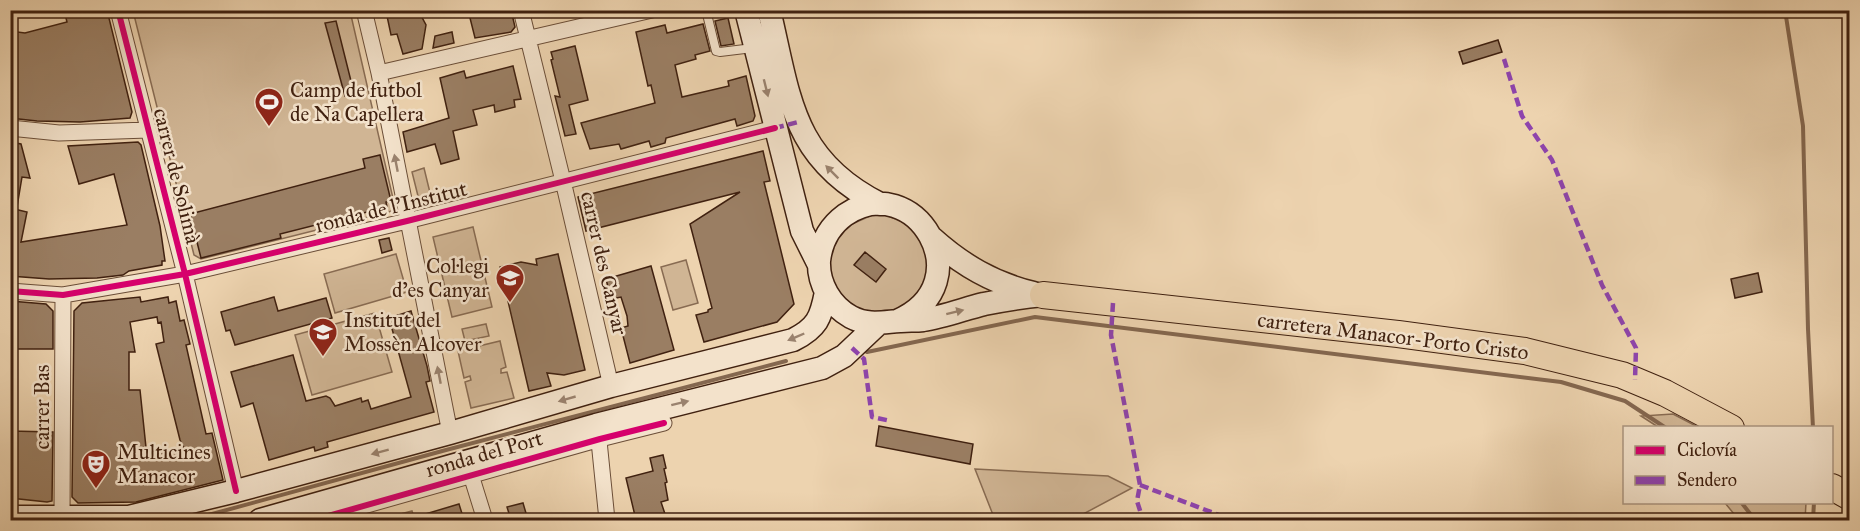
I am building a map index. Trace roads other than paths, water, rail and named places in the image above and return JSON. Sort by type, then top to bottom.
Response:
[{"type":"main road","points":[[746,10],[802,231],[819,265],[826,292],[833,303],[854,318],[888,322],[924,320],[986,304],[1043,295]]},
{"type":"main road","points":[[770,10],[792,106],[806,138],[827,167],[839,179],[880,204],[911,214],[919,220],[932,238],[982,275],[1011,287],[1043,295]]},
{"type":"main road","points":[[819,265],[822,244],[833,226],[849,212],[880,204]]},
{"type":"main road","points":[[888,322],[917,310],[925,302],[936,282],[938,259],[932,238]]},
{"type":"main road","name":"ronda del Port","points":[[10,517],[50,519],[129,517],[236,491],[450,433],[610,386],[792,340],[805,334],[820,318],[826,292]]},
{"type":"main road","name":"carretera Manacor-Porto Cristo","points":[[1043,295],[1398,334],[1525,351],[1622,375],[1665,393],[1727,426]]},
{"type":"main road","name":"ronda del Port","points":[[260,520],[598,432],[822,368],[844,356],[888,322]]},
{"type":"main road","points":[[1833,488],[1850,497]]},
{"type":"street","name":"carrer de Solimà","points":[[118,10],[185,273],[236,491]]},
{"type":"street","points":[[364,10],[379,74],[450,433]]},
{"type":"street","name":"carrer des Canyar","points":[[521,10],[610,386]]},
{"type":"street","points":[[379,74],[652,10]]},
{"type":"street","points":[[10,128],[59,133],[148,130]]},
{"type":"street","name":"ronda de l'Institut","points":[[10,291],[63,296],[185,273],[408,221],[775,128]]},
{"type":"street","name":"carrer Bas","points":[[50,519],[63,296]]},
{"type":"street","name":"ronda del Port","points":[[314,520],[471,475],[598,432],[664,423]]},
{"type":"street","points":[[598,432],[607,520]]},
{"type":"street","points":[[471,475],[485,520]]},
{"type":"lane","points":[[706,10],[716,51],[756,48]]},
{"type":"waterway","points":[[1785,10],[1803,126],[1813,426]]},
{"type":"waterway","points":[[867,352],[1035,317],[1561,382],[1625,401],[1663,426]]},
{"type":"waterway","points":[[190,520],[786,361]]},
{"type":"waterway","points":[[1743,504],[1755,520]]},
{"type":"waterway","points":[[1813,520],[1814,504]]},
{"type":"place","name":"Camp de futbol de Na Capellera","points":[[269,128]]},
{"type":"place","name":"Col·legi d'es Canyar","points":[[510,304]]},
{"type":"place","name":"Institut del Mossèn Alcover","points":[[323,358]]},
{"type":"place","name":"Multicines Manacor","points":[[96,490]]}]
